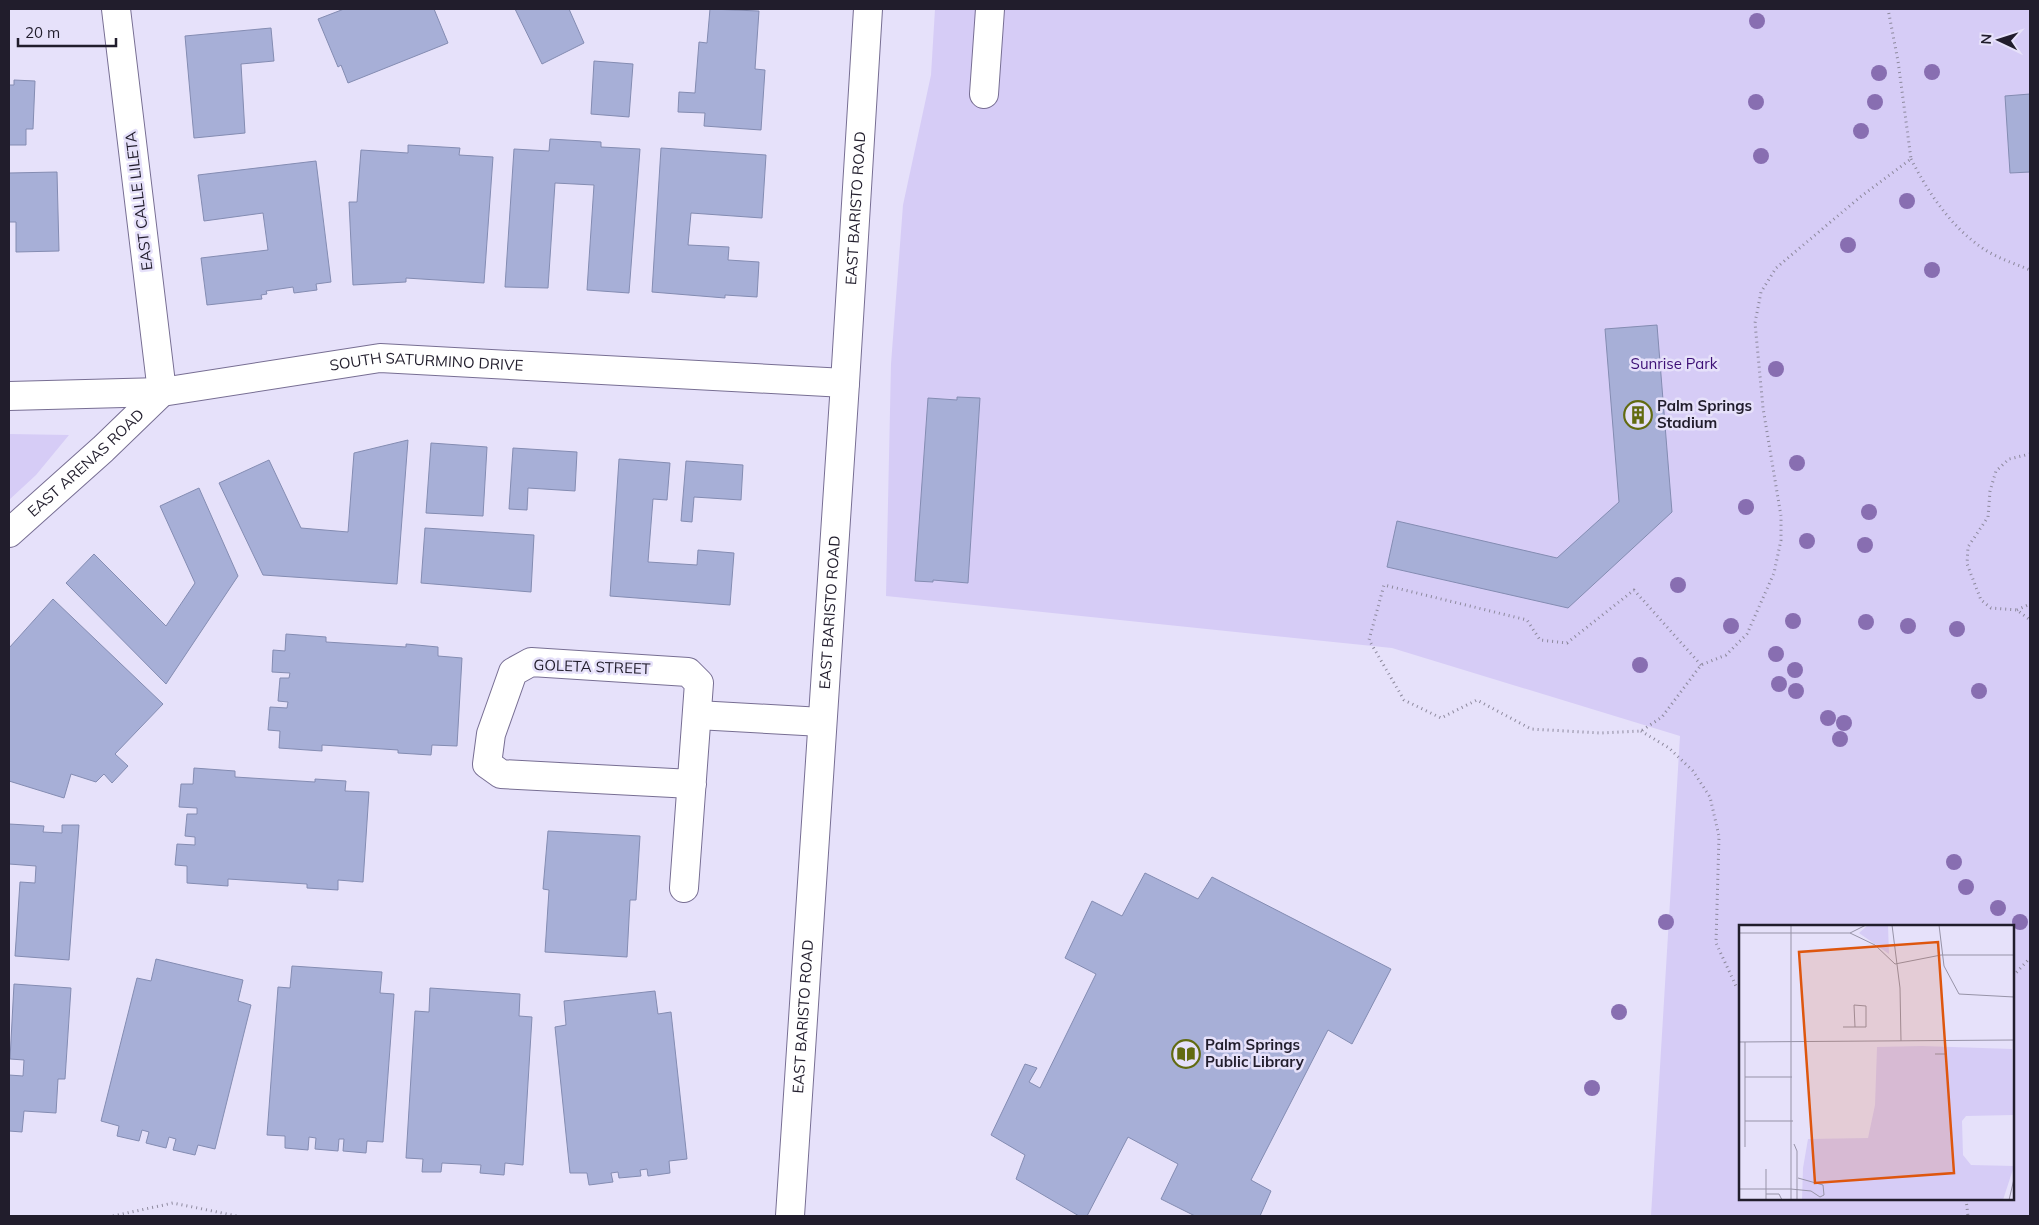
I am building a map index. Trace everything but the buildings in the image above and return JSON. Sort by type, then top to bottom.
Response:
[{"type":"street","name":"EAST CALLE LILETA","points":[[116,9],[162,392]]},
{"type":"street","name":"EAST BARISTO ROAD","points":[[790,1216],[846,384],[868,9]]},
{"type":"street","points":[[984,94],[990,9]]},
{"type":"street","name":"SOUTH SATURMINO DRIVE","points":[[9,396],[162,392],[380,358],[846,384]]},
{"type":"street","name":"EAST ARENAS ROAD","points":[[9,533],[103,449],[162,392]]},
{"type":"street","name":"GOLETA STREET","points":[[684,888],[692,784],[696,716],[699,683],[688,672],[531,662],[513,672],[491,734],[488,764],[501,774],[692,784]]},
{"type":"street","points":[[696,716],[822,722]]},
{"type":"path","points":[[1888,9],[1898,61],[1910,159],[1924,184],[1961,230],[1988,251],[2030,270]]},
{"type":"path","points":[[1701,665],[1634,590],[1567,643],[1540,640],[1527,620],[1384,585],[1369,640],[1404,700],[1441,718],[1477,700],[1531,729],[1600,733],[1641,731],[1662,717],[1701,665],[1726,655],[1747,634],[1774,573],[1781,540],[1781,516],[1763,408],[1755,323],[1761,292],[1776,268],[1859,198],[1910,159]]},
{"type":"path","points":[[2030,454],[2009,458],[1996,471],[1990,490],[1988,517],[1968,547],[1967,564],[1981,600],[1991,608],[2017,610],[2030,604]]},
{"type":"path","points":[[2017,610],[2030,620]]},
{"type":"path","points":[[1641,731],[1669,748],[1693,771],[1710,797],[1718,836],[1716,943],[1736,986],[1739,988]]},
{"type":"path","points":[[2014,975],[2030,958]]},
{"type":"path","points":[[1966,1200],[1968,1216]]},
{"type":"path","points":[[112,1216],[173,1203],[237,1216]]},
{"type":"green space","name":"Sunrise Park","points":[[935,9],[2030,9],[2030,1216],[1651,1216],[1680,736],[1392,648],[886,596],[891,364],[903,205],[931,75]]},
{"type":"green space","points":[[9,434],[69,435],[36,475],[9,500]]},
{"type":"place","name":"Palm Springs Stadium","points":[[1638,415]]},
{"type":"place","name":"Palm Springs Public Library","points":[[1186,1054]]}]
